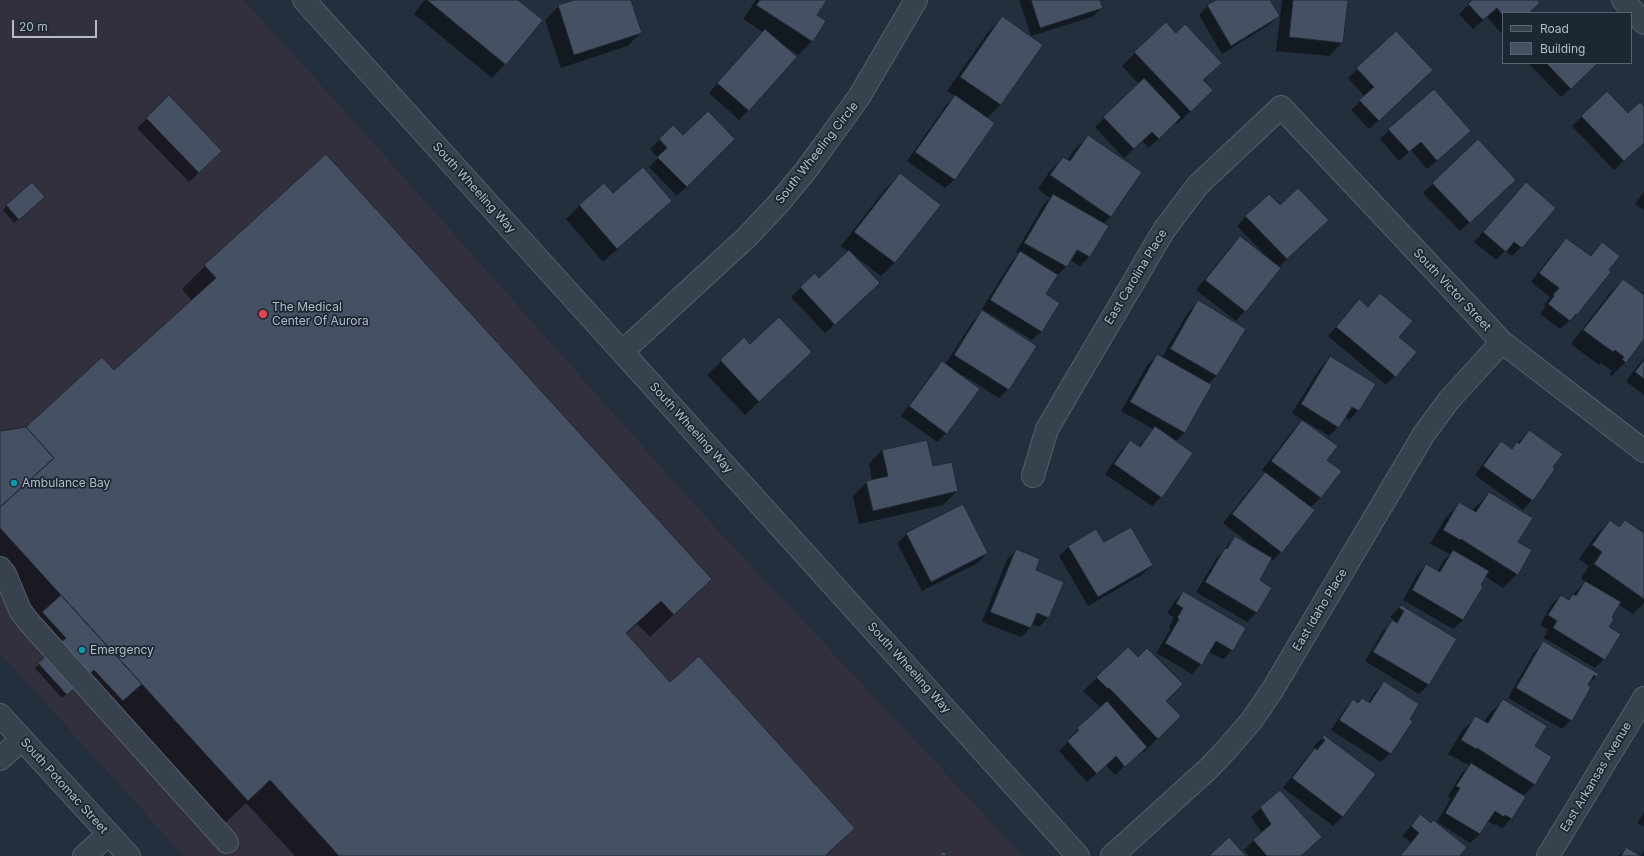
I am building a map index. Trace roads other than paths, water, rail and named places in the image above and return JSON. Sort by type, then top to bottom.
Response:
[{"type":"street","name":"South Wheeling Way","points":[[304,0],[1078,856]]},
{"type":"street","name":"South Wheeling Circle","points":[[622,352],[747,236],[778,204],[807,170],[859,97],[916,0]]},
{"type":"street","points":[[1623,0],[1644,23]]},
{"type":"street","name":"South Victor Street","points":[[1281,107],[1502,342],[1644,451]]},
{"type":"street","name":"East Carolina Place","points":[[1033,476],[1047,429],[1164,230],[1198,185],[1281,107]]},
{"type":"street","name":"East Idaho Place","points":[[1112,856],[1208,768],[1252,720],[1273,689],[1424,434],[1449,400],[1502,342]]},
{"type":"street","points":[[0,568],[5,574],[20,610],[28,621],[227,842]]},
{"type":"street","name":"East Arkansas Avenue","points":[[1548,856],[1644,698]]},
{"type":"street","name":"South Potomac Street","points":[[0,715],[128,856]]},
{"type":"street","points":[[0,759],[22,739]]},
{"type":"street","points":[[84,856],[109,834]]},
{"type":"place","name":"The Medical Center Of Aurora","points":[[263,314]]},
{"type":"place","name":"Ambulance Bay","points":[[14,483]]},
{"type":"place","name":"Emergency","points":[[82,650]]}]
